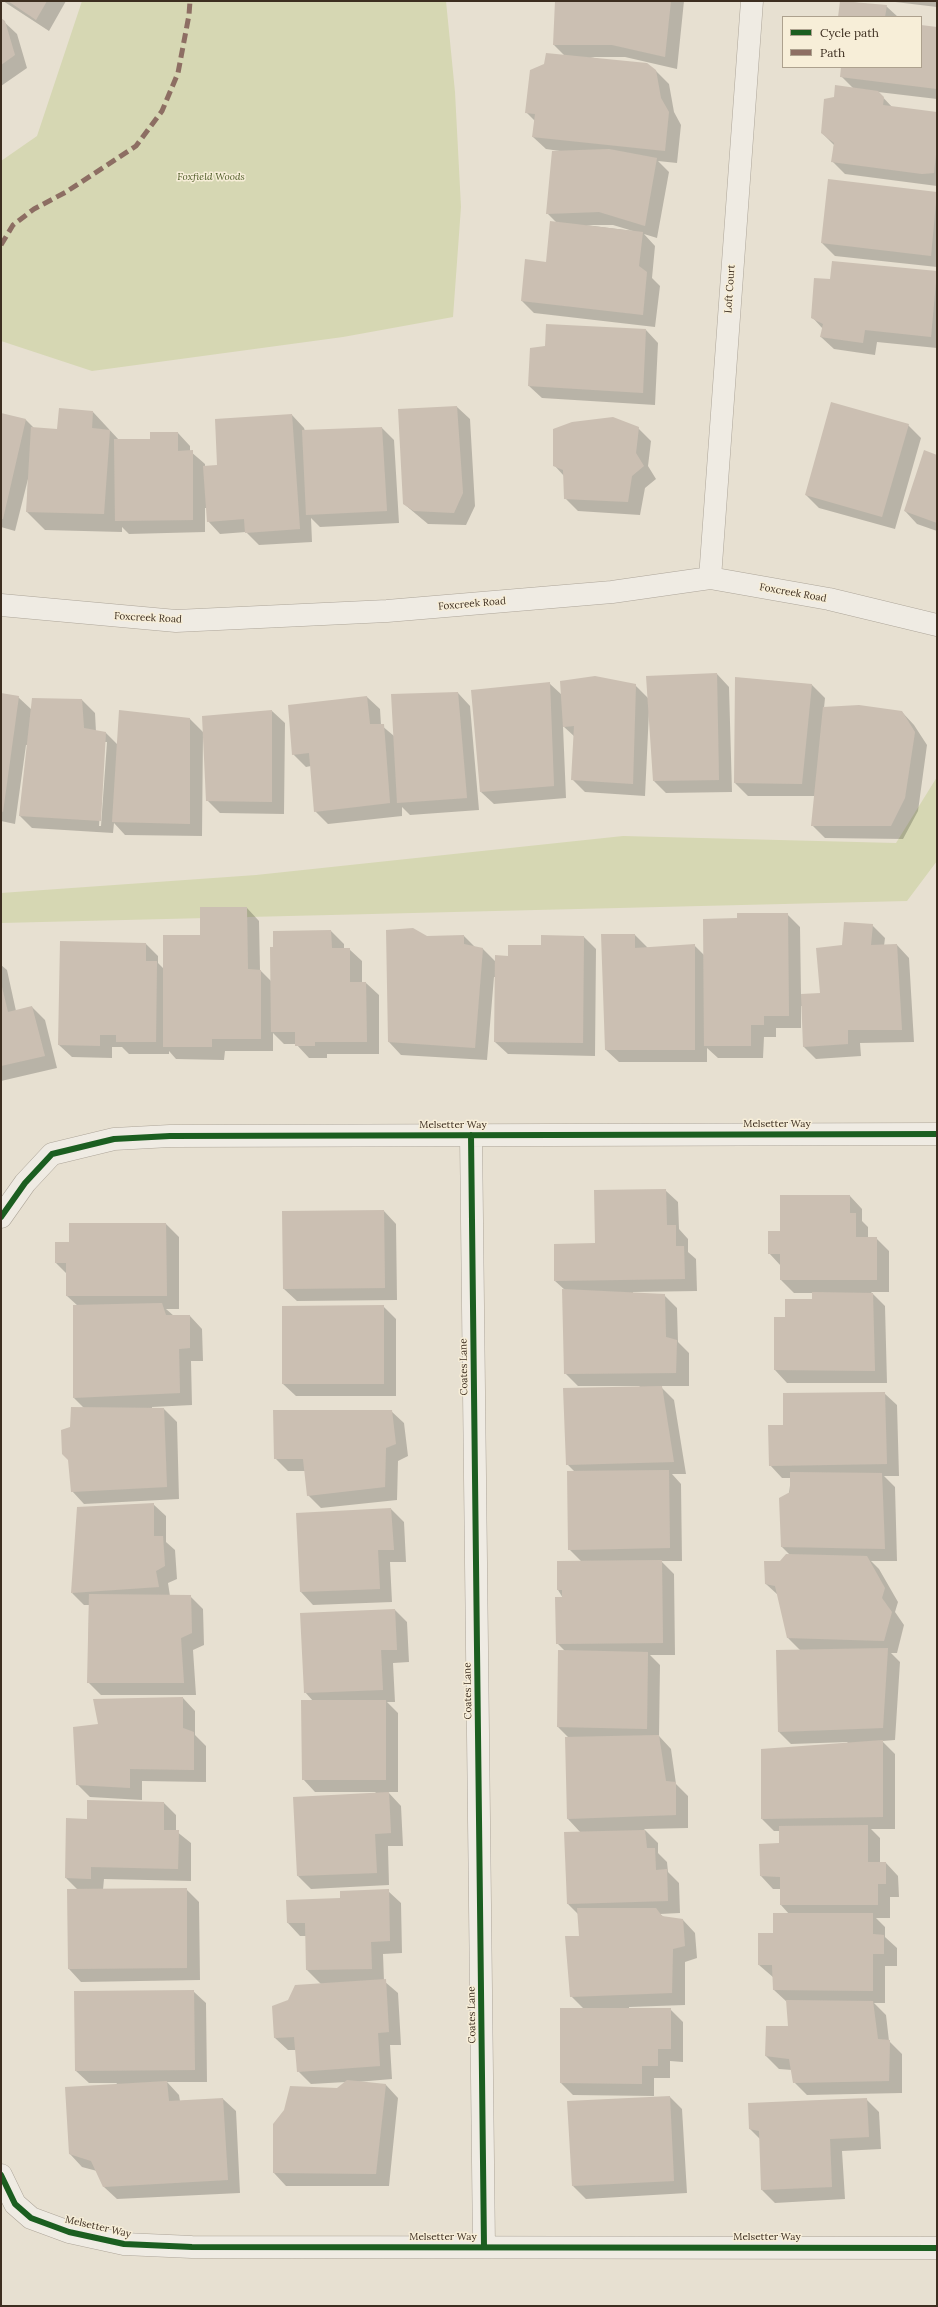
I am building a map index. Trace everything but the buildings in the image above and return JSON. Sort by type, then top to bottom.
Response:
[{"type":"street","name":"Loft Court","points":[[710,578],[752,1]]},
{"type":"street","name":"Foxcreek Road","points":[[1,605],[176,621],[394,610],[612,592],[710,578],[829,599],[937,626]]},
{"type":"street","name":"Melsetter Way","points":[[1,1217],[24,1182],[52,1154],[114,1138],[170,1136],[937,1134]]},
{"type":"street","name":"Coates Lane","points":[[471,1135],[484,2247]]},
{"type":"street","name":"Melsetter Way","points":[[1,2175],[15,2204],[31,2218],[69,2232],[124,2244],[192,2247],[937,2248]]},
{"type":"green space","name":"Foxfield Woods","points":[[82,1],[446,1],[455,92],[461,207],[453,317],[343,337],[92,371],[1,341],[1,161],[37,136]]},
{"type":"green space","points":[[937,777],[937,861],[907,901],[1,923],[1,893],[256,875],[623,836],[896,843]]},
{"type":"marked path","points":[[1,245],[13,225],[34,209],[66,192],[136,146],[162,111],[178,73],[189,15],[190,1]]},
{"type":"cycle path","points":[[1,1217],[25,1183],[52,1154],[114,1139],[170,1136],[937,1134]]},
{"type":"cycle path","points":[[471,1135],[484,2247]]},
{"type":"cycle path","points":[[1,2175],[15,2204],[31,2218],[69,2232],[124,2244],[192,2247],[937,2248]]}]
